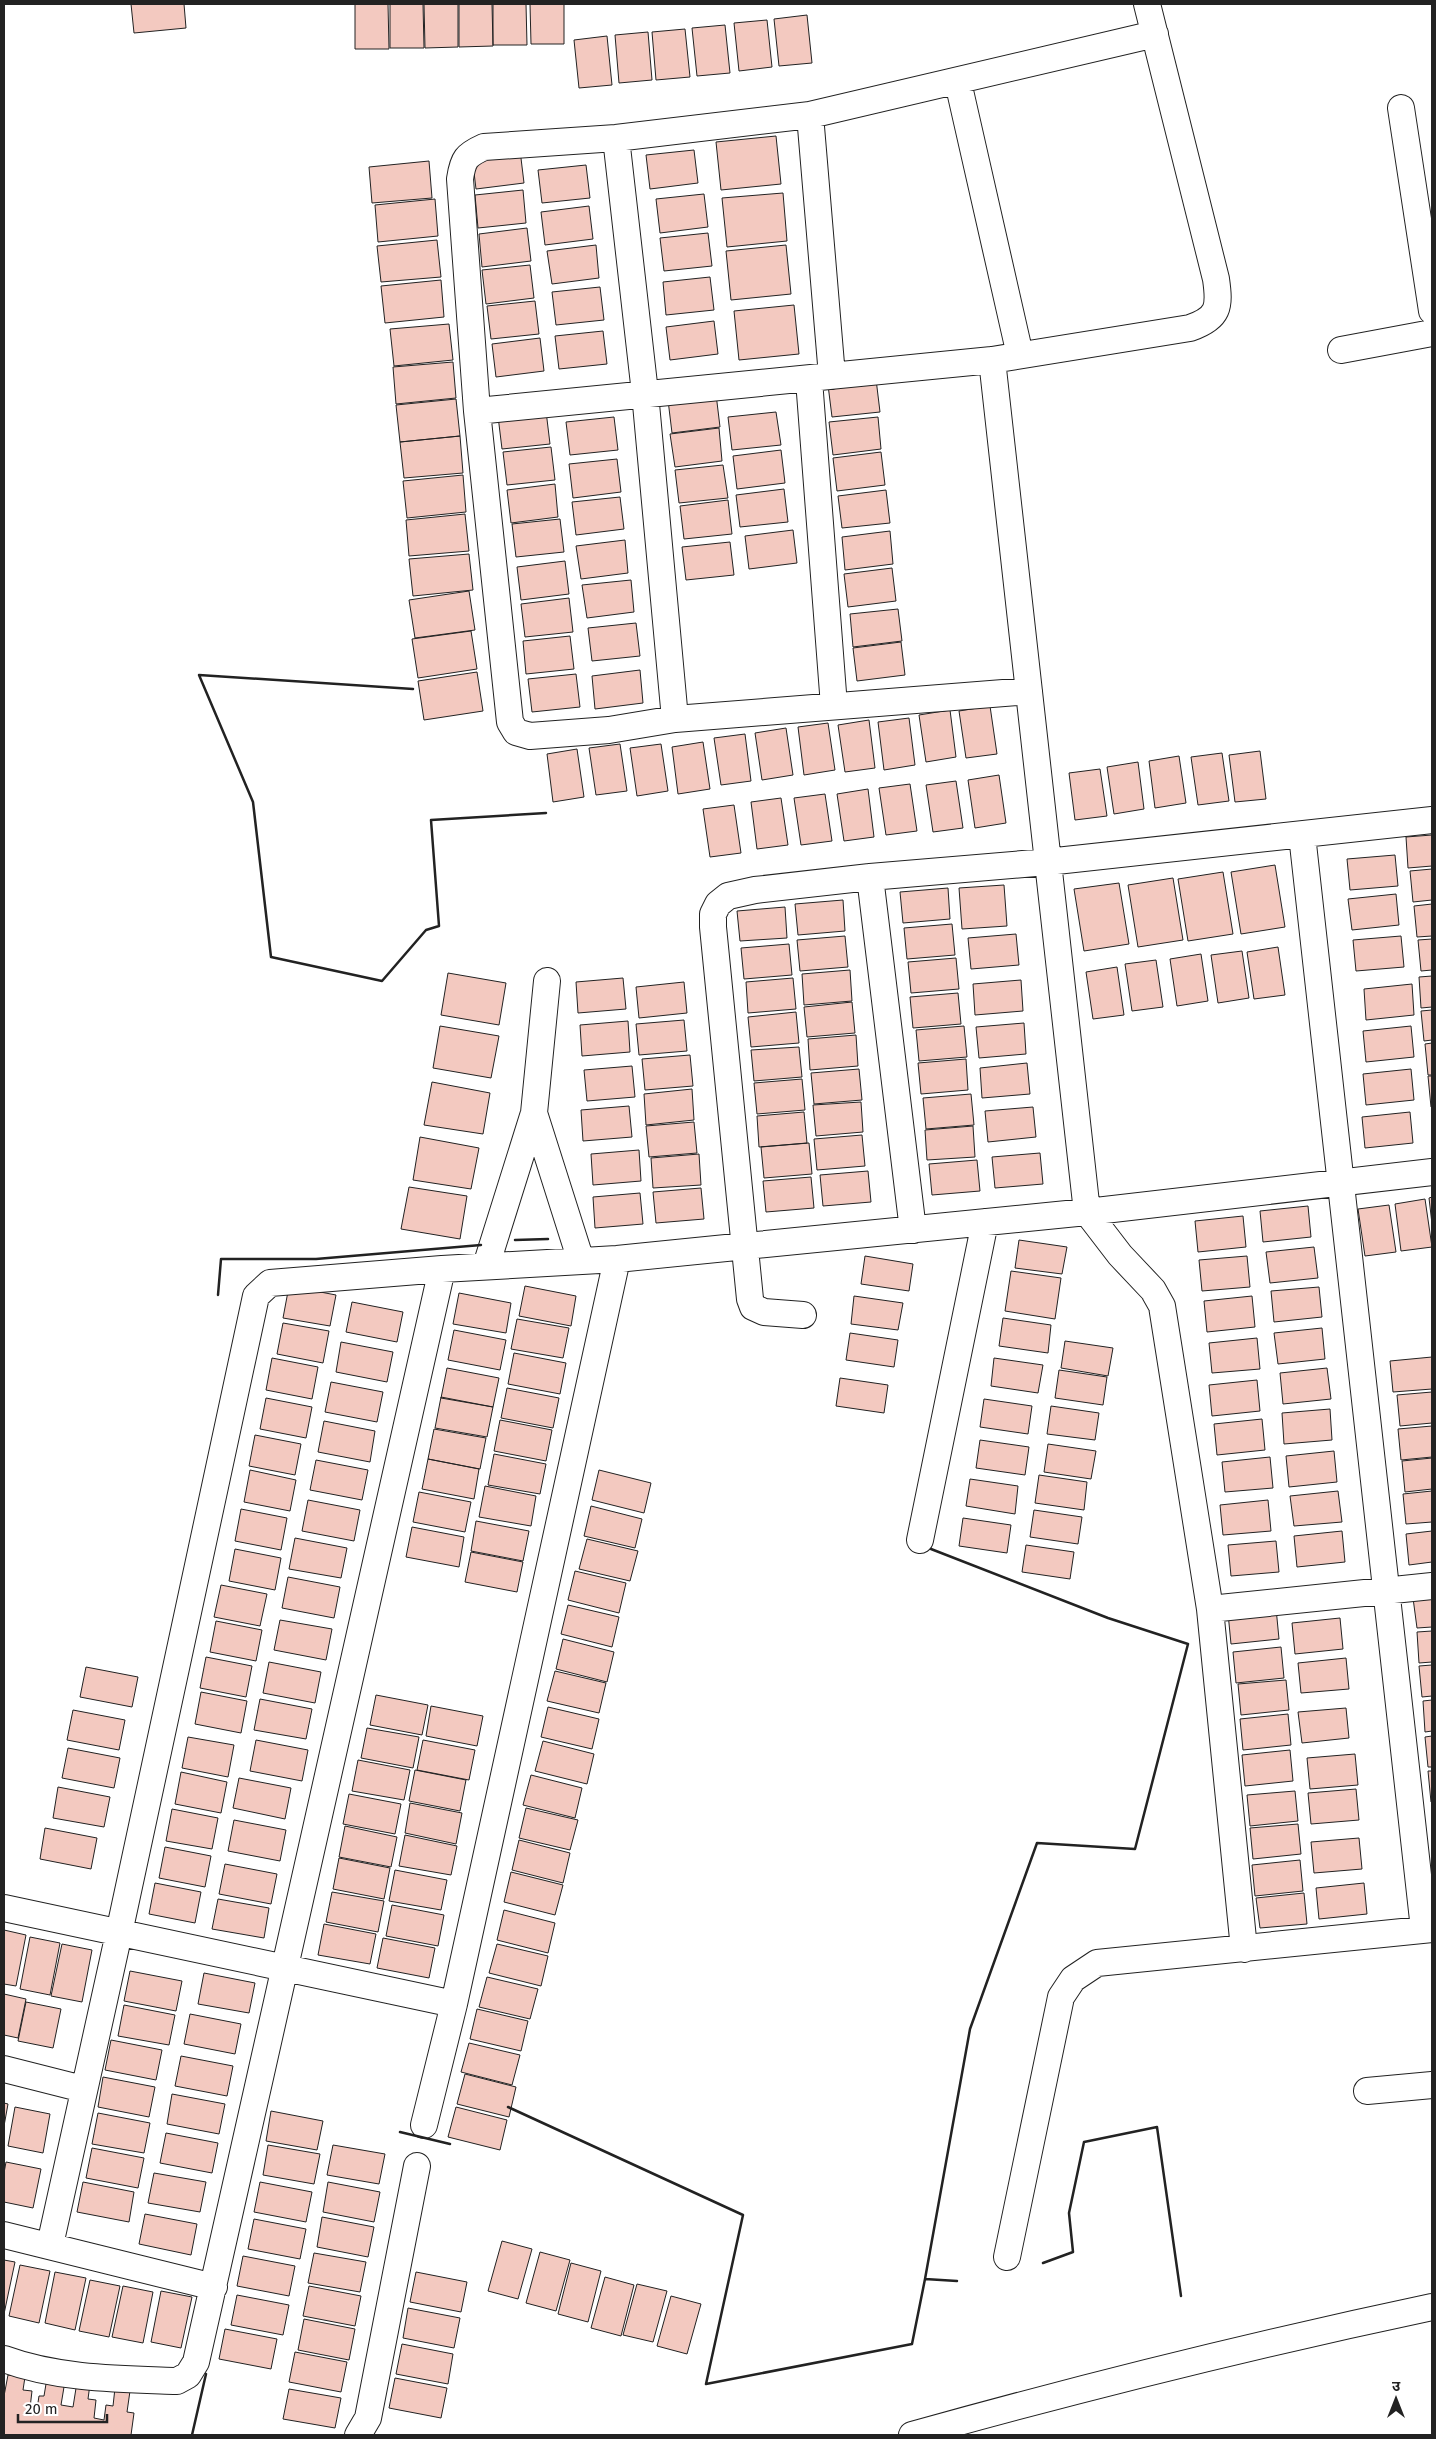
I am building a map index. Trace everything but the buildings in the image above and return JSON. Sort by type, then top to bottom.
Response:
[{"type":"street","points":[[477,411],[992,360],[1190,328],[1206,322],[1216,312],[1219,297],[1216,278],[1147,4]]},
{"type":"street","points":[[1029,691],[676,718],[609,730],[530,736],[516,732],[510,722],[477,411],[460,179],[462,166],[468,154],[484,147],[616,138],[810,115],[958,82],[1154,34]]},
{"type":"street","points":[[958,82],[1020,355]]},
{"type":"street","points":[[1400,108],[1432,311]]},
{"type":"street","points":[[810,115],[834,706]]},
{"type":"street","points":[[616,138],[645,393],[676,718]]},
{"type":"street","points":[[1341,350],[1432,333]]},
{"type":"street","points":[[992,360],[1087,1212],[1120,1255],[1153,1290],[1162,1306],[1210,1609],[1244,1949]]},
{"type":"street","points":[[803,1315],[764,1312],[753,1307],[750,1299],[713,914],[718,904],[728,896],[755,890],[870,877],[1047,862],[1432,820]]},
{"type":"street","points":[[1007,2256],[1061,1997],[1073,1979],[1097,1963],[1428,1929],[1385,1591],[1342,1184],[1302,835]]},
{"type":"street","points":[[870,877],[913,1230]]},
{"type":"street","points":[[486,1266],[534,1113],[547,981]]},
{"type":"street","points":[[534,1113],[581,1261]]},
{"type":"street","points":[[50,2245],[83,2089],[120,1933],[256,1296],[270,1283],[287,1280],[442,1269],[617,1259],[1087,1212],[1342,1184],[1432,1172]]},
{"type":"street","points":[[920,1540],[985,1222]]},
{"type":"street","points":[[424,2125],[454,2004],[617,1259]]},
{"type":"street","points":[[4,2359],[27,2368],[73,2374],[177,2381],[188,2375],[196,2362],[442,1269]]},
{"type":"street","points":[[1210,1609],[1432,1586]]},
{"type":"street","points":[[4,1908],[454,2004]]},
{"type":"street","points":[[4,2069],[83,2089]]},
{"type":"street","points":[[1367,2091],[1432,2085]]},
{"type":"street","points":[[358,2435],[368,2418],[417,2166]]},
{"type":"street","points":[[4,2235],[214,2287]]},
{"type":"street","points":[[912,2435],[1157,2369],[1277,2340],[1432,2307]]},
{"type":"wall","points":[[413,689],[199,675],[253,802],[271,957],[382,981],[426,930],[439,926],[431,820],[546,813]]},
{"type":"wall","points":[[515,1240],[548,1239]]},
{"type":"wall","points":[[218,1295],[221,1259],[316,1259],[481,1245]]},
{"type":"wall","points":[[925,2279],[970,2029],[1037,1843],[1135,1849],[1188,1644],[1108,1618],[931,1549]]},
{"type":"wall","points":[[508,2107],[743,2215],[706,2384],[912,2344],[925,2279],[957,2281]]},
{"type":"wall","points":[[1043,2263],[1073,2252],[1069,2213],[1084,2142],[1157,2127],[1181,2296]]},
{"type":"wall","points":[[400,2132],[450,2144]]},
{"type":"wall","points":[[192,2435],[206,2374]]}]
